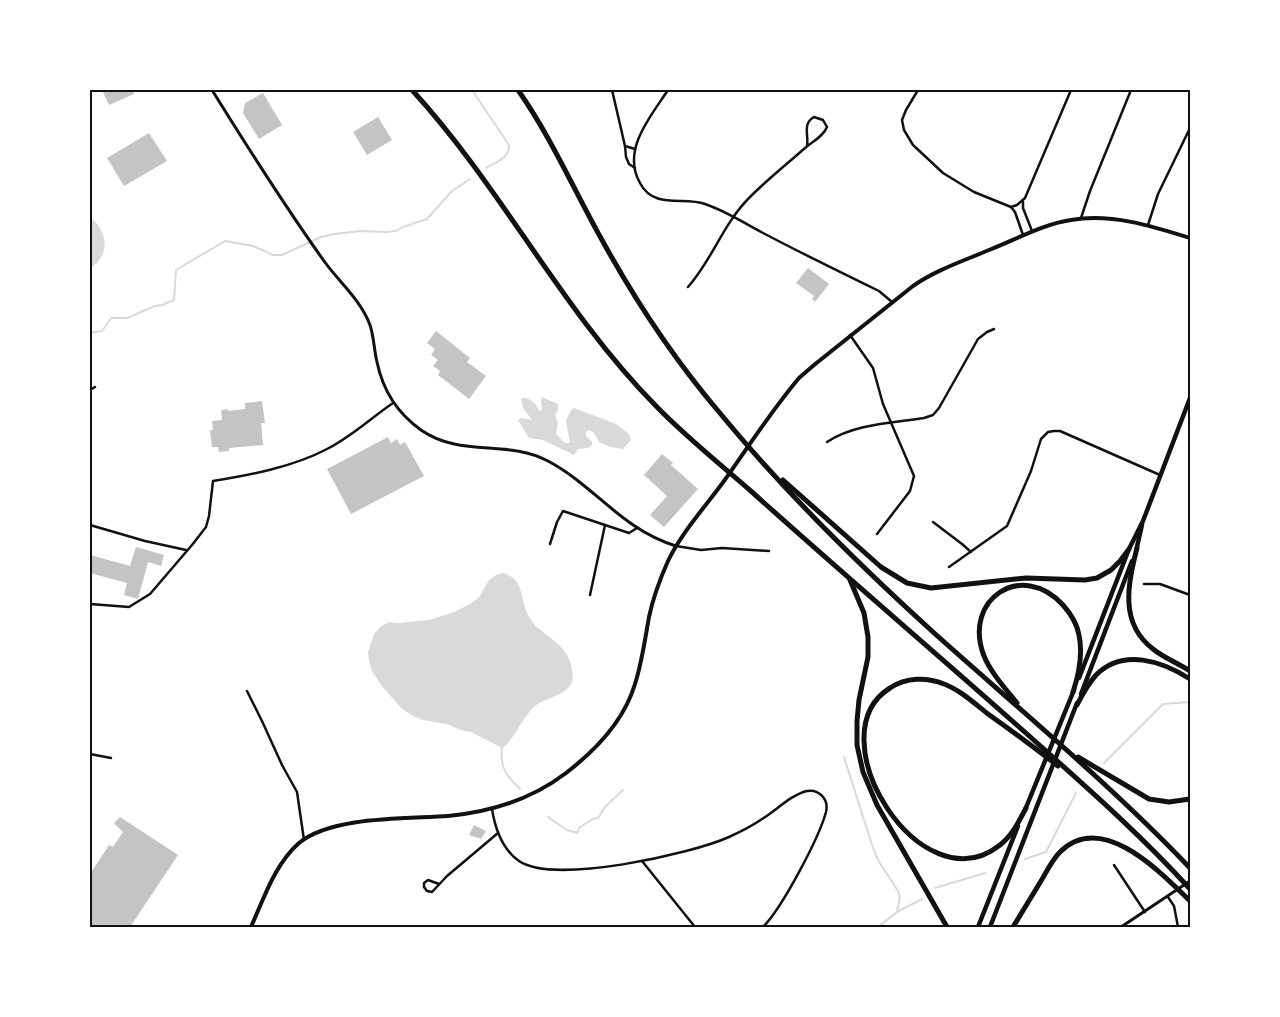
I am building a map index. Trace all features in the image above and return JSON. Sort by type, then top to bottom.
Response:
[{"type":"highway","points":[[412,90],[459,146],[587,326],[634,383],[690,439],[1098,797],[1190,889]]},
{"type":"highway","points":[[518,90],[549,140],[602,240],[644,310],[698,386],[758,457],[821,525],[884,587],[1068,751],[1137,815],[1190,868]]},
{"type":"highway","points":[[758,457],[881,567],[898,579],[917,586],[942,588],[1026,578],[1089,580],[1111,570],[1129,549]]},
{"type":"highway","points":[[1137,548],[1128,595],[1129,612],[1133,624],[1140,636],[1150,646],[1190,671]]},
{"type":"highway","points":[[848,577],[864,613],[868,633],[868,657],[857,715],[857,745],[861,766],[866,782],[877,804],[948,927]]},
{"type":"highway","points":[[1036,723],[997,678],[982,650],[979,637],[981,618],[985,606],[998,593],[1014,586],[1037,588],[1053,596],[1071,614],[1078,628],[1081,647],[1073,692]]},
{"type":"highway","points":[[1077,705],[1086,689],[1098,674],[1108,666],[1122,661],[1138,659],[1150,661],[1173,669],[1190,679]]},
{"type":"highway","points":[[1026,808],[1005,841],[987,853],[969,858],[955,858],[940,855],[926,849],[895,820],[873,780],[866,755],[864,738],[865,721],[872,705],[887,689],[903,681],[923,679],[944,684],[972,701],[1098,797]]},
{"type":"highway","points":[[1068,751],[1144,797],[1169,802],[1190,799]]},
{"type":"highway","points":[[1013,927],[1058,855],[1072,844],[1090,838],[1110,840],[1128,848],[1190,901]]},
{"type":"main road","points":[[251,927],[270,883],[281,864],[304,840],[339,826],[394,819],[449,816],[492,809],[523,798],[565,774],[593,750],[616,722],[626,706],[635,685],[654,598],[676,546],[761,429],[804,374],[850,335],[920,281],[936,272],[1032,232],[1056,223],[1082,218],[1107,219],[1148,225],[1190,238]]},
{"type":"main road","points":[[978,927],[1043,769],[1129,549],[1143,521],[1190,398]]},
{"type":"main road","points":[[990,927],[1137,548],[1143,521]]},
{"type":"street","points":[[212,90],[257,163],[316,249],[354,297],[366,316],[373,336],[380,377],[385,391],[393,403],[422,431],[443,441],[463,447],[519,451],[547,460],[563,470],[637,528],[664,542],[701,550],[722,548],[769,551]]},
{"type":"street","points":[[612,90],[625,146],[624,152],[628,162],[635,168]]},
{"type":"street","points":[[668,90],[642,131],[635,149],[635,168],[638,180],[643,188],[658,198],[673,202],[700,202],[733,217],[879,291],[892,302]]},
{"type":"street","points":[[918,90],[902,120],[904,130],[914,145],[952,180],[974,192],[1011,206],[1024,236]]},
{"type":"street","points":[[1032,232],[1023,208],[1023,202],[1071,90]]},
{"type":"street","points":[[1082,218],[1090,190],[1131,90]]},
{"type":"street","points":[[688,287],[699,274],[725,227],[733,217],[750,197],[825,132],[827,124],[824,120],[814,118],[808,121],[806,128],[807,146]]},
{"type":"street","points":[[1148,225],[1158,194],[1190,128]]},
{"type":"street","points":[[625,146],[635,149]]},
{"type":"street","points":[[1011,206],[1023,202]]},
{"type":"street","points":[[827,442],[854,430],[928,417],[935,413],[978,339],[994,329]]},
{"type":"street","points":[[850,335],[872,368],[883,404],[913,471],[914,480],[906,499],[877,534]]},
{"type":"street","points":[[90,390],[95,387]]},
{"type":"street","points":[[90,604],[122,607],[134,605],[150,594],[202,533],[208,521],[213,481],[260,472],[313,456],[343,440],[393,403]]},
{"type":"street","points":[[949,567],[1007,526],[1031,471],[1042,439],[1051,431],[1060,431],[1160,475]]},
{"type":"street","points":[[550,544],[557,522],[563,511],[629,532],[637,528]]},
{"type":"street","points":[[932,522],[971,552]]},
{"type":"street","points":[[90,525],[144,541],[186,550]]},
{"type":"street","points":[[590,595],[604,525]]},
{"type":"street","points":[[1144,584],[1160,584],[1190,595]]},
{"type":"street","points":[[247,691],[297,792],[304,840]]},
{"type":"street","points":[[90,754],[111,758]]},
{"type":"street","points":[[492,809],[498,833],[514,857],[525,864],[540,868],[588,869],[642,860],[716,842],[763,819],[800,794],[807,791],[815,791],[821,794],[827,804],[826,811],[815,838],[775,914],[763,927]]},
{"type":"street","points":[[438,884],[428,880],[424,883],[424,888],[432,892],[438,884],[498,833]]},
{"type":"street","points":[[642,860],[695,927]]},
{"type":"street","points":[[1114,865],[1145,912]]},
{"type":"street","points":[[1121,927],[1190,881]]},
{"type":"street","points":[[1168,897],[1174,906],[1178,927]]},
{"type":"shaded area","points":[[90,217],[101,229],[105,243],[101,257],[90,268]]},
{"type":"shaded area","points":[[542,397],[558,404],[558,410],[555,415],[558,423],[556,434],[565,443],[570,443],[566,421],[571,410],[574,408],[616,424],[629,434],[631,440],[623,449],[610,447],[599,442],[594,433],[589,430],[586,432],[586,436],[592,442],[592,445],[588,448],[578,449],[574,455],[543,440],[529,438],[518,420],[521,418],[532,420],[523,408],[521,399],[531,400],[540,411],[542,409]]},
{"type":"shaded area","points":[[502,573],[509,575],[518,584],[525,609],[533,623],[566,652],[570,660],[573,678],[571,684],[564,691],[535,706],[502,748],[471,732],[446,724],[423,720],[402,709],[381,685],[372,671],[368,652],[374,634],[380,627],[389,622],[429,620],[454,612],[479,597],[489,580]]},
{"type":"building","points":[[102,90],[133,90],[134,94],[109,105]]},
{"type":"building","points":[[263,93],[282,125],[259,139],[243,113],[245,103]]},
{"type":"building","points":[[378,117],[392,140],[367,155],[353,132]]},
{"type":"building","points":[[149,133],[167,161],[124,186],[107,158]]},
{"type":"building","points":[[808,268],[829,284],[815,302],[812,299],[814,296],[796,283]]},
{"type":"building","points":[[436,331],[470,358],[467,362],[486,376],[469,399],[438,375],[440,371],[433,366],[438,360],[431,355],[435,349],[427,343]]},
{"type":"building","points":[[262,401],[265,423],[261,423],[263,445],[229,448],[229,451],[219,452],[218,447],[212,447],[210,430],[213,430],[212,421],[222,420],[221,410],[245,409],[245,403]]},
{"type":"building","points":[[388,437],[391,443],[397,439],[400,445],[405,442],[424,476],[351,514],[327,469]]},
{"type":"building","points":[[662,454],[673,463],[671,465],[698,489],[664,527],[650,515],[667,496],[644,475]]},
{"type":"building","points":[[136,547],[164,555],[161,566],[148,562],[138,599],[124,595],[127,583],[90,573],[90,555],[130,566]]},
{"type":"building","points":[[120,817],[178,855],[130,927],[90,927],[90,874],[109,845],[113,847],[123,832],[114,823]]},
{"type":"building","points":[[474,825],[486,831],[481,839],[469,835]]},
{"type":"waterway","points":[[472,90],[509,145],[505,156],[486,168]]},
{"type":"waterway","points":[[90,333],[102,331],[111,318],[127,318],[174,300],[176,270],[225,241],[253,246],[273,255],[282,255],[321,237],[334,234],[361,231],[396,231],[427,219],[452,191],[470,179]]},
{"type":"waterway","points":[[1104,763],[1163,704],[1190,702]]},
{"type":"waterway","points":[[502,748],[503,767],[511,780],[520,789]]},
{"type":"waterway","points":[[844,757],[873,848],[878,860],[898,891],[900,897],[897,912]]},
{"type":"waterway","points":[[548,817],[567,830],[577,833],[580,827],[598,818],[605,807],[623,790]]},
{"type":"waterway","points":[[1025,859],[1046,852],[1076,793]]},
{"type":"waterway","points":[[935,888],[985,873]]},
{"type":"waterway","points":[[878,927],[897,912],[922,899]]}]
